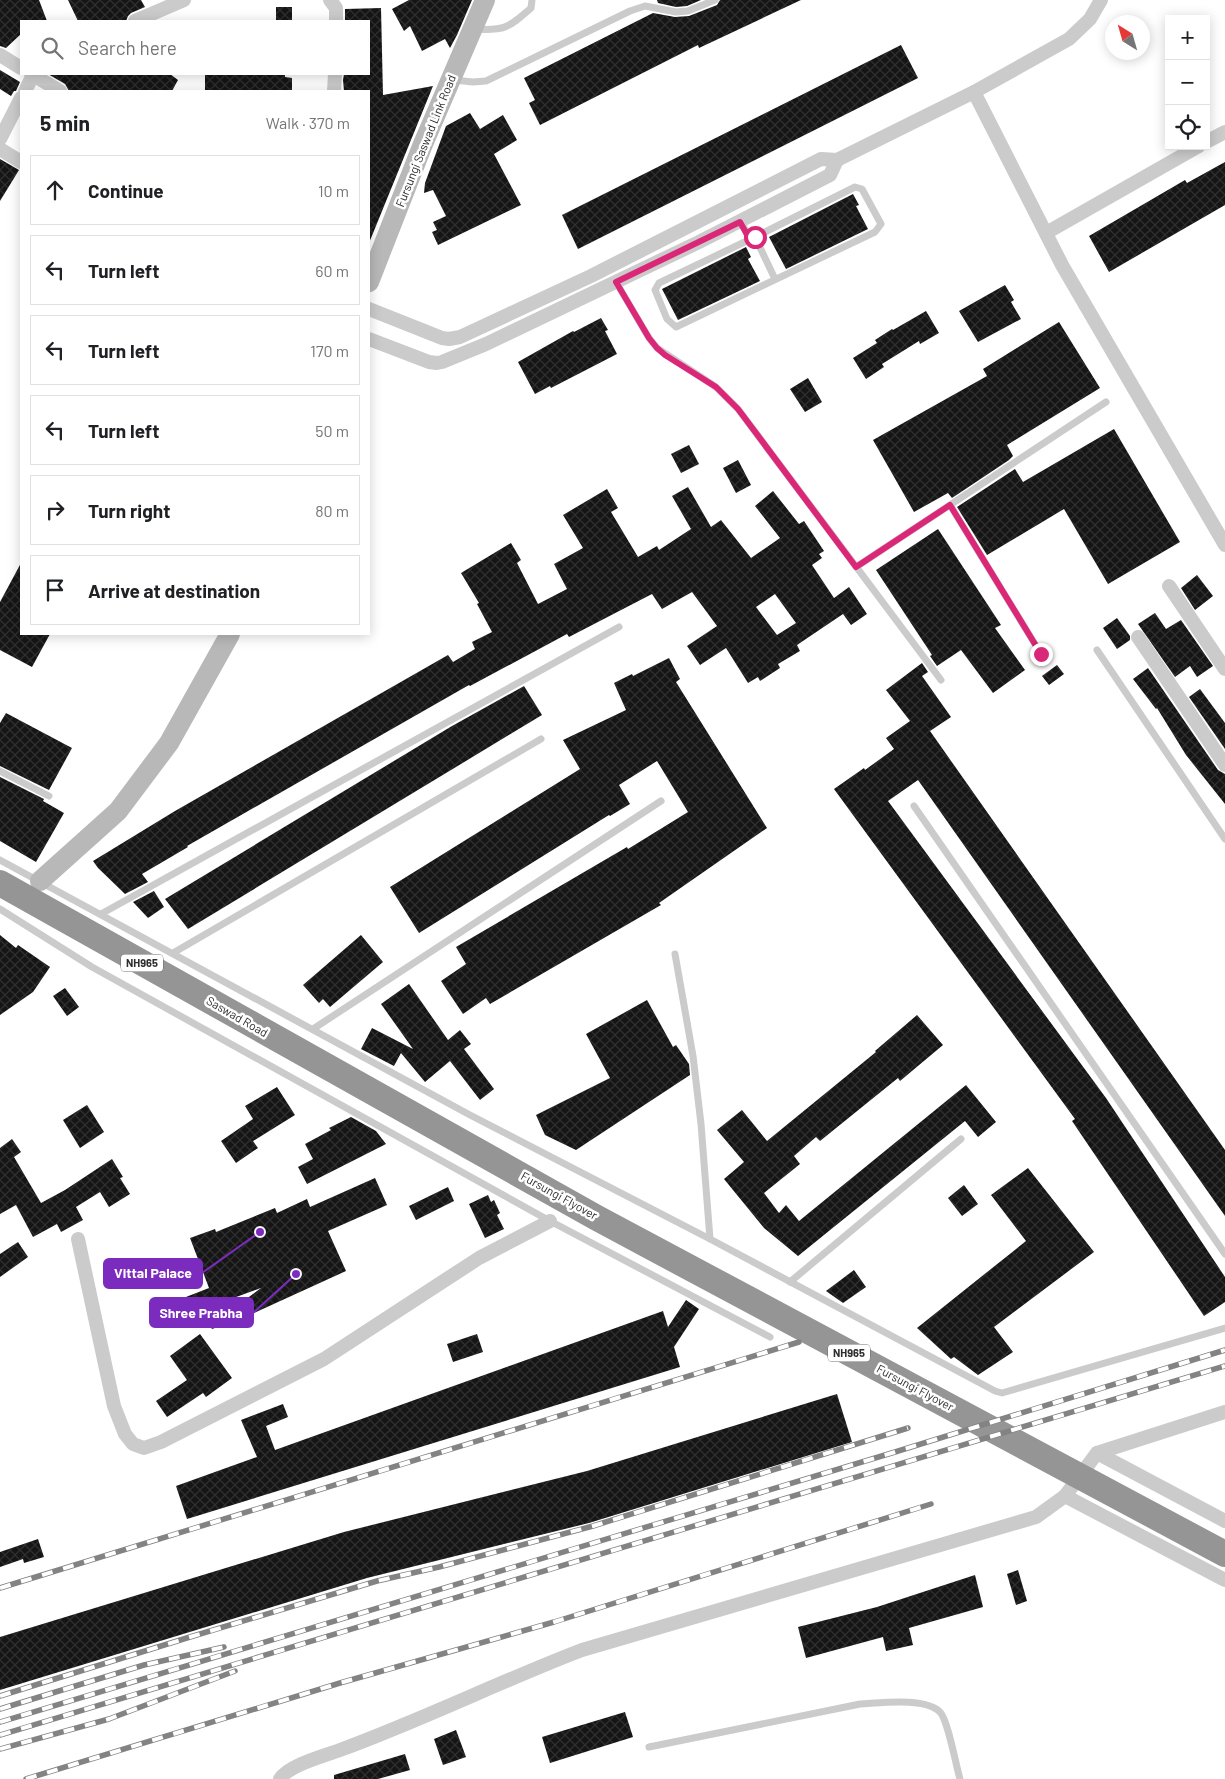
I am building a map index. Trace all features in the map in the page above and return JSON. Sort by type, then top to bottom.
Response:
[{"type":"highway","name":"Saswad Road","points":[[0,883],[474,1149]]},
{"type":"highway","name":"Fursungi Flyover","points":[[474,1149],[606,1222],[1225,1554]]},
{"type":"street","points":[[137,20],[184,0]]},
{"type":"street","points":[[330,0],[336,8],[336,20]]},
{"type":"street","name":"Fursungi Saswad Link Road","points":[[370,276],[423,144],[485,0]]},
{"type":"street","points":[[370,309],[442,338],[460,337],[591,276],[821,159],[837,160],[974,92],[1070,39],[1090,19],[1101,0]]},
{"type":"street","points":[[0,56],[20,67]]},
{"type":"street","points":[[25,90],[29,75]]},
{"type":"street","points":[[33,75],[58,90]]},
{"type":"street","points":[[334,90],[335,75]]},
{"type":"street","points":[[974,92],[1062,265],[1225,546]]},
{"type":"street","points":[[0,139],[20,100]]},
{"type":"street","points":[[1210,140],[1225,132]]},
{"type":"street","points":[[0,149],[20,161]]},
{"type":"street","points":[[1046,233],[1192,150]]},
{"type":"street","points":[[370,339],[429,362],[437,363],[486,344],[740,222],[830,175],[837,160]]},
{"type":"street","points":[[1168,586],[1225,669]]},
{"type":"street","points":[[40,881],[118,810],[168,743],[229,635]]},
{"type":"street","points":[[1138,637],[1225,765]]},
{"type":"street","points":[[78,1239],[114,1406],[125,1434],[133,1444],[144,1448],[161,1442],[220,1410],[324,1359],[479,1258],[550,1221]]},
{"type":"street","points":[[279,1778],[291,1769],[309,1761],[385,1734],[517,1675],[582,1650],[1036,1517],[1065,1496],[1097,1453],[1225,1412]]},
{"type":"street","points":[[1097,1453],[1225,1521]]},
{"type":"street","points":[[1065,1496],[1225,1580]]},
{"type":"lane","points":[[472,29],[492,31],[511,26],[531,8],[532,0]]},
{"type":"lane","points":[[451,80],[486,81],[630,11],[645,6],[676,12],[688,11],[715,0]]},
{"type":"lane","points":[[855,187],[862,189],[881,224],[875,232],[676,327],[667,319],[655,290],[659,283],[752,238],[855,187]]},
{"type":"lane","points":[[740,222],[752,238],[775,279]]},
{"type":"lane","points":[[616,282],[649,338],[657,348],[716,387],[738,409],[941,680]]},
{"type":"lane","points":[[856,567],[1106,402]]},
{"type":"lane","points":[[950,505],[1041,654]]},
{"type":"lane","points":[[101,914],[619,627]]},
{"type":"lane","points":[[1098,650],[1225,839]]},
{"type":"lane","points":[[173,953],[541,739]]},
{"type":"lane","points":[[0,771],[49,796]]},
{"type":"lane","points":[[313,1030],[662,801]]},
{"type":"lane","points":[[914,806],[1225,1254]]},
{"type":"lane","points":[[0,860],[470,1115],[710,1239],[995,1391],[1002,1393],[1225,1328]]},
{"type":"lane","points":[[0,909],[92,967],[550,1221],[770,1337]]},
{"type":"lane","points":[[674,954],[694,1065],[702,1124],[710,1239]]},
{"type":"lane","points":[[790,1282],[961,1139]]},
{"type":"lane","points":[[649,1747],[860,1704],[891,1702],[924,1704],[940,1712],[945,1721],[960,1779]]},
{"type":"building","points":[[0,0],[39,0],[47,20],[20,20],[20,35],[6,48],[0,46]]},
{"type":"building","points":[[68,0],[141,0],[145,7],[131,13],[126,20],[78,20]]},
{"type":"building","points":[[409,0],[472,0],[450,48],[445,39],[422,51],[410,26],[404,31],[392,9]]},
{"type":"building","points":[[657,0],[701,0],[687,6],[676,7],[658,3]]},
{"type":"building","points":[[720,0],[801,0],[699,48],[698,45],[540,125],[529,103],[535,100],[524,78],[653,13],[675,17],[689,16],[717,5]]},
{"type":"building","points":[[276,7],[292,7],[292,20],[276,20]]},
{"type":"building","points":[[381,8],[383,95],[433,86],[370,241],[370,90],[344,90],[343,80],[344,75],[370,75],[370,20],[345,20],[345,9]]},
{"type":"building","points":[[901,45],[918,78],[578,249],[562,215]]},
{"type":"building","points":[[0,70],[20,82],[16,91],[11,96],[0,89]]},
{"type":"building","points":[[50,75],[171,75],[178,80],[173,90],[68,90],[65,84]]},
{"type":"building","points":[[205,75],[285,75],[285,77],[292,78],[292,90],[205,90]]},
{"type":"building","points":[[470,113],[480,129],[503,115],[517,140],[494,154],[521,205],[438,245],[432,232],[437,230],[433,222],[446,216],[433,190],[424,193],[425,183],[446,126]]},
{"type":"building","points":[[0,159],[19,170],[0,201]]},
{"type":"building","points":[[1225,162],[1225,205],[1109,272],[1089,236],[1185,180],[1187,183]]},
{"type":"building","points":[[853,194],[859,205],[856,206],[868,229],[786,269],[769,237]]},
{"type":"building","points":[[746,247],[751,257],[748,259],[760,281],[678,320],[662,289]]},
{"type":"building","points":[[1005,285],[1014,300],[1011,302],[1021,319],[978,342],[959,311]]},
{"type":"building","points":[[926,311],[939,333],[920,344],[919,341],[882,364],[884,367],[866,379],[853,358],[877,343],[875,340],[892,329]]},
{"type":"building","points":[[601,318],[608,330],[605,331],[617,354],[551,388],[550,386],[535,394],[518,362],[573,331]]},
{"type":"building","points":[[1059,322],[1100,388],[1007,445],[1013,456],[1009,460],[952,498],[948,493],[914,512],[873,440],[987,376],[983,369]]},
{"type":"building","points":[[808,378],[822,402],[805,412],[790,389]]},
{"type":"building","points":[[1114,429],[1180,542],[1108,584],[1064,509],[987,555],[957,507],[1015,469],[1023,482]]},
{"type":"building","points":[[689,445],[699,464],[681,473],[671,454]]},
{"type":"building","points":[[738,460],[751,485],[736,493],[723,468]]},
{"type":"building","points":[[688,487],[711,527],[721,520],[751,558],[780,538],[755,506],[773,491],[799,524],[804,521],[824,551],[819,554],[822,558],[812,565],[834,598],[849,587],[867,614],[851,625],[843,614],[797,645],[800,651],[778,664],[780,668],[760,681],[758,677],[748,683],[726,648],[700,665],[687,646],[717,626],[692,592],[662,609],[652,594],[569,637],[567,634],[469,685],[187,846],[142,874],[148,882],[125,894],[93,861],[175,811],[448,655],[453,662],[475,649],[472,642],[492,632],[477,604],[479,603],[461,573],[511,543],[521,560],[517,563],[538,604],[567,589],[554,564],[583,548],[563,515],[607,489],[618,508],[611,512],[638,557],[657,546],[659,550],[691,529],[672,496]],"holes":[[[775,594],[796,623],[777,635],[756,607]]]},
{"type":"building","points":[[938,529],[1001,625],[995,628],[1025,670],[993,693],[961,650],[937,666],[930,656],[932,655],[876,570]]},
{"type":"building","points":[[20,565],[20,635],[49,635],[32,667],[0,650],[0,602]]},
{"type":"building","points":[[1197,575],[1213,596],[1195,610],[1181,588]]},
{"type":"building","points":[[1155,613],[1166,629],[1181,620],[1213,666],[1197,677],[1190,666],[1175,677],[1138,624]]},
{"type":"building","points":[[1117,618],[1130,636],[1130,640],[1117,649],[1103,628]]},
{"type":"building","points":[[669,658],[680,679],[676,682],[767,828],[659,903],[661,905],[490,1004],[486,998],[463,1014],[441,981],[466,964],[456,947],[627,847],[628,849],[688,812],[657,761],[619,785],[630,804],[609,815],[419,933],[390,887],[580,769],[563,740],[626,710],[614,683]]},
{"type":"building","points":[[922,663],[928,672],[922,676],[951,717],[930,731],[1225,1150],[1225,1216],[918,780],[888,801],[1106,1098],[1225,1277],[1225,1302],[1204,1316],[1072,1121],[1075,1119],[834,789],[894,749],[886,738],[910,721],[886,690]]},
{"type":"building","points":[[1057,665],[1064,674],[1049,685],[1042,676]]},
{"type":"building","points":[[1148,668],[1218,770],[1225,774],[1225,804],[1186,755],[1157,708],[1133,679]]},
{"type":"building","points":[[524,686],[542,715],[188,929],[165,899],[452,726]]},
{"type":"building","points":[[1200,689],[1225,723],[1225,749],[1189,697]]},
{"type":"building","points":[[6,713],[72,748],[49,790],[0,766],[0,723]]},
{"type":"building","points":[[0,777],[44,799],[43,801],[64,813],[36,862],[0,841]]},
{"type":"building","points":[[154,891],[164,907],[148,918],[133,902]]},
{"type":"building","points":[[0,935],[16,948],[18,945],[50,967],[33,992],[0,1015]]},
{"type":"building","points":[[361,935],[383,962],[330,1007],[323,999],[319,1003],[303,985]]},
{"type":"building","points":[[409,984],[448,1040],[460,1030],[471,1044],[464,1049],[494,1089],[480,1100],[450,1061],[425,1082],[401,1053],[394,1066],[361,1049],[372,1028],[413,1049],[381,1004]]},
{"type":"building","points":[[65,988],[79,1007],[67,1016],[53,996]]},
{"type":"building","points":[[647,1000],[673,1047],[676,1045],[689,1064],[690,1075],[576,1150],[545,1135],[536,1115],[610,1078],[586,1034]]},
{"type":"building","points":[[917,1015],[943,1045],[900,1081],[898,1078],[820,1141],[816,1137],[794,1156],[800,1164],[764,1193],[779,1213],[786,1205],[799,1221],[966,1085],[996,1122],[978,1137],[965,1121],[798,1256],[764,1228],[724,1179],[744,1162],[717,1130],[742,1110],[767,1141],[876,1052]]},
{"type":"building","points":[[277,1087],[295,1115],[253,1141],[258,1148],[236,1163],[221,1141],[253,1119],[245,1106]]},
{"type":"building","points":[[87,1105],[104,1132],[80,1148],[63,1120]]},
{"type":"building","points":[[351,1117],[376,1131],[386,1144],[307,1184],[298,1167],[313,1159],[305,1144],[331,1130],[329,1128]]},
{"type":"building","points":[[12,1139],[21,1152],[14,1157],[41,1203],[65,1190],[112,1159],[123,1177],[120,1178],[130,1194],[109,1207],[100,1192],[76,1207],[83,1220],[61,1232],[57,1224],[33,1237],[16,1205],[0,1214],[0,1148]]},
{"type":"building","points":[[1028,1168],[1094,1252],[994,1327],[1013,1352],[978,1375],[954,1357],[951,1359],[917,1328],[1026,1241],[991,1195]]},
{"type":"building","points":[[375,1178],[387,1205],[328,1231],[346,1271],[243,1318],[212,1329],[210,1326],[261,1288],[179,1318],[173,1302],[209,1288],[190,1238],[215,1229],[216,1232],[275,1208],[277,1213],[307,1199],[310,1207]]},
{"type":"building","points":[[964,1185],[978,1204],[962,1216],[948,1198]]},
{"type":"building","points":[[448,1187],[454,1201],[416,1220],[409,1206]]},
{"type":"building","points":[[488,1195],[491,1202],[494,1200],[500,1213],[497,1215],[504,1229],[485,1238],[469,1204]]},
{"type":"building","points":[[18,1242],[28,1257],[0,1277],[0,1254]]},
{"type":"building","points":[[854,1270],[866,1287],[843,1303],[826,1291]]},
{"type":"building","points":[[686,1300],[699,1309],[674,1347],[680,1367],[187,1519],[176,1486],[257,1457],[241,1420],[283,1404],[288,1417],[266,1426],[275,1450],[663,1311],[668,1327]]},
{"type":"building","points":[[200,1334],[232,1378],[206,1397],[203,1393],[167,1417],[156,1401],[187,1380],[170,1356]]},
{"type":"building","points":[[477,1334],[483,1352],[453,1362],[447,1344]]},
{"type":"building","points":[[837,1394],[852,1442],[589,1523],[367,1578],[0,1690],[0,1637],[344,1532],[587,1471]]},
{"type":"building","points":[[38,1539],[44,1557],[24,1563],[23,1559],[0,1567],[0,1552]]},
{"type":"building","points":[[1018,1570],[1027,1601],[1016,1605],[1007,1574]]},
{"type":"building","points":[[975,1575],[983,1607],[909,1628],[913,1645],[886,1651],[883,1637],[806,1658],[798,1627],[877,1607]]},
{"type":"building","points":[[625,1712],[633,1737],[550,1763],[542,1737]]},
{"type":"building","points":[[456,1730],[466,1757],[443,1765],[434,1739]]},
{"type":"building","points":[[405,1754],[410,1770],[378,1779],[334,1779],[334,1775]]},
{"type":"railway","points":[[0,1588],[799,1342]]},
{"type":"railway","points":[[0,1722],[895,1452],[1225,1350]]},
{"type":"railway","points":[[0,1735],[1225,1366]]},
{"type":"railway","points":[[0,1696],[377,1581],[439,1567],[593,1526],[908,1428]]},
{"type":"railway","points":[[26,1779],[340,1683],[554,1622],[931,1504]]},
{"type":"railway","points":[[0,1709],[144,1665],[224,1647]]},
{"type":"railway","points":[[0,1749],[109,1719],[235,1671]]},
{"type":"place","name":"Vittal Palace","points":[[260,1232]]},
{"type":"place","name":"Shree Prabha","points":[[296,1274]]},
{"type":"route","points":[[755,237],[750,240],[740,222],[616,282],[649,338],[657,348],[716,387],[738,409],[856,567],[950,505],[1041,654]]}]
